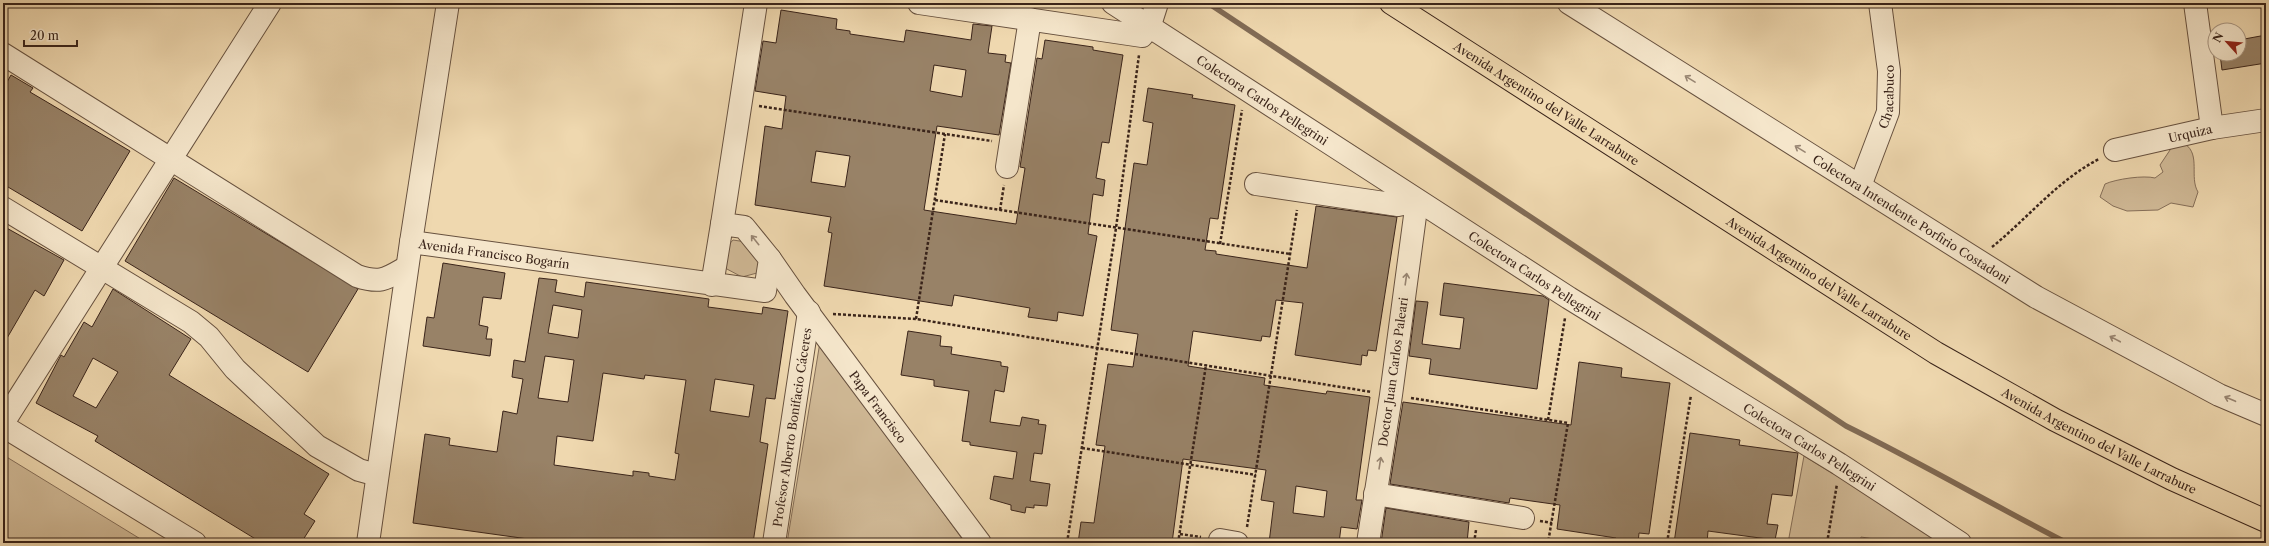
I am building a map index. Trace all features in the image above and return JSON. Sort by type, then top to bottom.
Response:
[{"type":"highway","name":"Avenida Argentino del Valle Larrabure","points":[[1391,3],[1936,353],[2055,420],[2172,479],[2266,521]]},
{"type":"street","points":[[195,543],[3,424],[169,159],[270,3]]},
{"type":"street","points":[[411,242],[448,3]]},
{"type":"street","points":[[712,284],[756,3]]},
{"type":"street","points":[[920,3],[1030,19],[1146,31],[1157,3]]},
{"type":"street","name":"Colectora Carlos Pellegrini","points":[[1113,3],[1146,31],[1246,88],[1417,201],[1569,298],[1839,464],[1960,543]]},
{"type":"street","name":"Colectora Intendente Porfirio Costadoni","points":[[1569,3],[1976,260],[2049,304],[2220,395],[2266,415]]},
{"type":"street","name":"Chacabuco","points":[[1860,186],[1888,112],[1889,71],[1880,3]]},
{"type":"street","points":[[2195,3],[2212,128]]},
{"type":"street","points":[[1007,167],[1030,19]]},
{"type":"street","points":[[3,54],[357,276],[373,282],[388,278],[407,267]]},
{"type":"street","name":"Urquiza","points":[[2116,150],[2212,128],[2266,120]]},
{"type":"street","points":[[1256,184],[1398,205],[1417,201]]},
{"type":"street","name":"Doctor Juan Carlos Paleari","points":[[1368,543],[1391,395],[1417,201]]},
{"type":"street","points":[[3,208],[191,322],[209,337],[235,369],[317,446],[359,470],[377,475]]},
{"type":"street","name":"Papa Francisco","points":[[722,224],[744,227],[770,259],[795,295],[980,543]]},
{"type":"street","name":"Avenida Francisco Bogarín","points":[[368,543],[411,242],[764,291]]},
{"type":"street","points":[[770,259],[764,291],[795,295]]},
{"type":"street","name":"Profesor Alberto Bonifacio Cáceres","points":[[774,543],[809,312]]},
{"type":"street","points":[[1375,494],[1522,518]]},
{"type":"path","points":[[1067,543],[1146,31]]},
{"type":"path","points":[[1220,244],[1246,88]]},
{"type":"path","points":[[741,103],[1010,144]]},
{"type":"path","points":[[916,319],[945,134]]},
{"type":"path","points":[[1976,260],[2016,227],[2059,187],[2088,165],[2116,150]]},
{"type":"path","points":[[1000,210],[1007,167]]},
{"type":"path","points":[[1235,537],[1256,475],[1300,190]]},
{"type":"path","points":[[935,200],[1290,254]]},
{"type":"path","points":[[1548,420],[1569,298]]},
{"type":"path","points":[[809,312],[916,319],[1568,423],[1548,543]]},
{"type":"path","points":[[1178,543],[1206,365]]},
{"type":"path","points":[[1667,543],[1694,375]]},
{"type":"path","points":[[1082,448],[1256,475]]},
{"type":"path","points":[[1827,543],[1839,464]]},
{"type":"shaded area","points":[[2185,144],[2193,154],[2194,160],[2194,180],[2198,192],[2193,207],[2171,203],[2158,210],[2127,211],[2113,206],[2100,197],[2105,184],[2110,182],[2137,177],[2155,178],[2163,172],[2160,165],[2172,147]]},
{"type":"shaded area","points":[[733,240],[746,242],[761,261],[757,273],[742,277],[725,268],[725,249]]},
{"type":"shaded area","points":[[820,342],[965,543],[787,543]]},
{"type":"shaded area","points":[[5,456],[147,543],[3,543],[3,460]]},
{"type":"shaded area","points":[[1804,456],[1936,536],[1930,543],[1900,543],[1861,537],[1860,543],[1788,543]]},
{"type":"building","points":[[781,10],[837,19],[836,29],[850,31],[850,34],[904,42],[906,30],[971,40],[973,24],[992,26],[988,53],[1006,55],[1005,62],[1011,63],[999,135],[937,126],[924,210],[1016,224],[1025,168],[1020,167],[1037,58],[1042,59],[1045,40],[1093,47],[1093,50],[1123,55],[1109,143],[1102,142],[1096,178],[1105,180],[1103,196],[1093,194],[1088,234],[1097,236],[1083,316],[1058,312],[1057,321],[1028,317],[1030,308],[954,295],[952,306],[824,286],[832,233],[828,232],[831,217],[755,205],[765,126],[782,129],[786,96],[755,91],[763,41],[776,43]],"holes":[[[934,65],[966,70],[962,97],[930,91]],[[816,151],[850,156],[845,187],[811,182]]]},
{"type":"building","points":[[2266,35],[2266,63],[2222,70],[2221,62],[2247,62],[2247,39]]},
{"type":"building","points":[[11,75],[33,88],[30,92],[130,151],[82,231],[3,184],[3,89]]},
{"type":"building","points":[[1148,88],[1193,95],[1192,98],[1235,105],[1218,219],[1210,218],[1205,250],[1216,251],[1216,254],[1307,268],[1316,206],[1397,217],[1376,351],[1368,350],[1367,356],[1362,355],[1361,365],[1295,355],[1303,303],[1276,300],[1270,337],[1262,336],[1261,341],[1193,331],[1188,366],[1265,378],[1264,385],[1326,394],[1327,391],[1370,397],[1356,500],[1362,500],[1357,529],[1341,527],[1339,543],[1269,543],[1274,502],[1261,500],[1266,470],[1183,459],[1172,543],[1078,543],[1081,522],[1094,523],[1105,446],[1096,445],[1108,364],[1133,367],[1138,334],[1111,330],[1134,163],[1147,165],[1153,123],[1143,121]],"holes":[[[1296,486],[1327,491],[1324,517],[1293,513]]]},
{"type":"building","points":[[174,178],[358,289],[308,372],[125,261]]},
{"type":"building","points":[[3,226],[64,260],[44,296],[35,290],[3,345]]},
{"type":"building","points":[[443,263],[505,273],[501,299],[483,297],[479,325],[488,327],[486,339],[492,339],[490,356],[423,346],[427,317],[434,318]]},
{"type":"building","points":[[539,278],[557,280],[555,292],[584,297],[586,282],[709,299],[708,307],[762,314],[763,307],[788,311],[775,399],[766,398],[760,442],[768,444],[753,543],[557,543],[413,523],[425,434],[450,438],[449,445],[497,452],[503,411],[517,414],[523,379],[512,377],[514,360],[525,362]],"holes":[[[553,305],[582,310],[578,338],[548,333]],[[545,356],[574,360],[568,402],[538,398]],[[603,373],[644,379],[645,375],[686,380],[675,453],[679,454],[675,480],[649,476],[649,473],[633,471],[633,476],[554,465],[557,436],[593,441]],[[715,379],[754,385],[749,417],[710,411]]]},
{"type":"building","points":[[1444,283],[1543,296],[1549,300],[1537,389],[1429,374],[1431,359],[1409,356],[1416,301],[1428,302],[1422,344],[1460,349],[1464,318],[1440,315]]},
{"type":"building","points":[[113,289],[191,339],[169,375],[329,474],[304,514],[315,521],[301,543],[262,543],[95,441],[98,436],[36,403],[61,355],[64,357],[84,322],[92,327]],"holes":[[[93,358],[118,372],[96,408],[73,396]]]},
{"type":"building","points":[[908,331],[941,336],[940,346],[952,347],[951,354],[1001,362],[1001,366],[1008,367],[1004,392],[995,390],[990,422],[1020,426],[1022,417],[1039,420],[1038,424],[1046,425],[1042,454],[1034,453],[1030,481],[1050,484],[1047,506],[1034,505],[1034,508],[1026,507],[1025,513],[1011,510],[1011,505],[990,499],[994,476],[1013,479],[1017,452],[970,445],[970,442],[962,441],[969,391],[934,386],[934,380],[901,375]]},
{"type":"building","points":[[1579,362],[1622,368],[1621,377],[1670,383],[1649,534],[1639,533],[1638,543],[1615,543],[1616,538],[1557,529],[1560,505],[1510,498],[1509,503],[1390,484],[1403,402],[1571,425]]},
{"type":"building","points":[[1690,433],[1740,440],[1739,445],[1798,453],[1792,496],[1772,494],[1767,524],[1778,525],[1775,540],[1708,531],[1707,543],[1674,543]]},
{"type":"building","points":[[1386,508],[1469,522],[1467,543],[1381,543]]},
{"type":"waterway","points":[[1208,3],[1846,426],[2067,543]]}]
